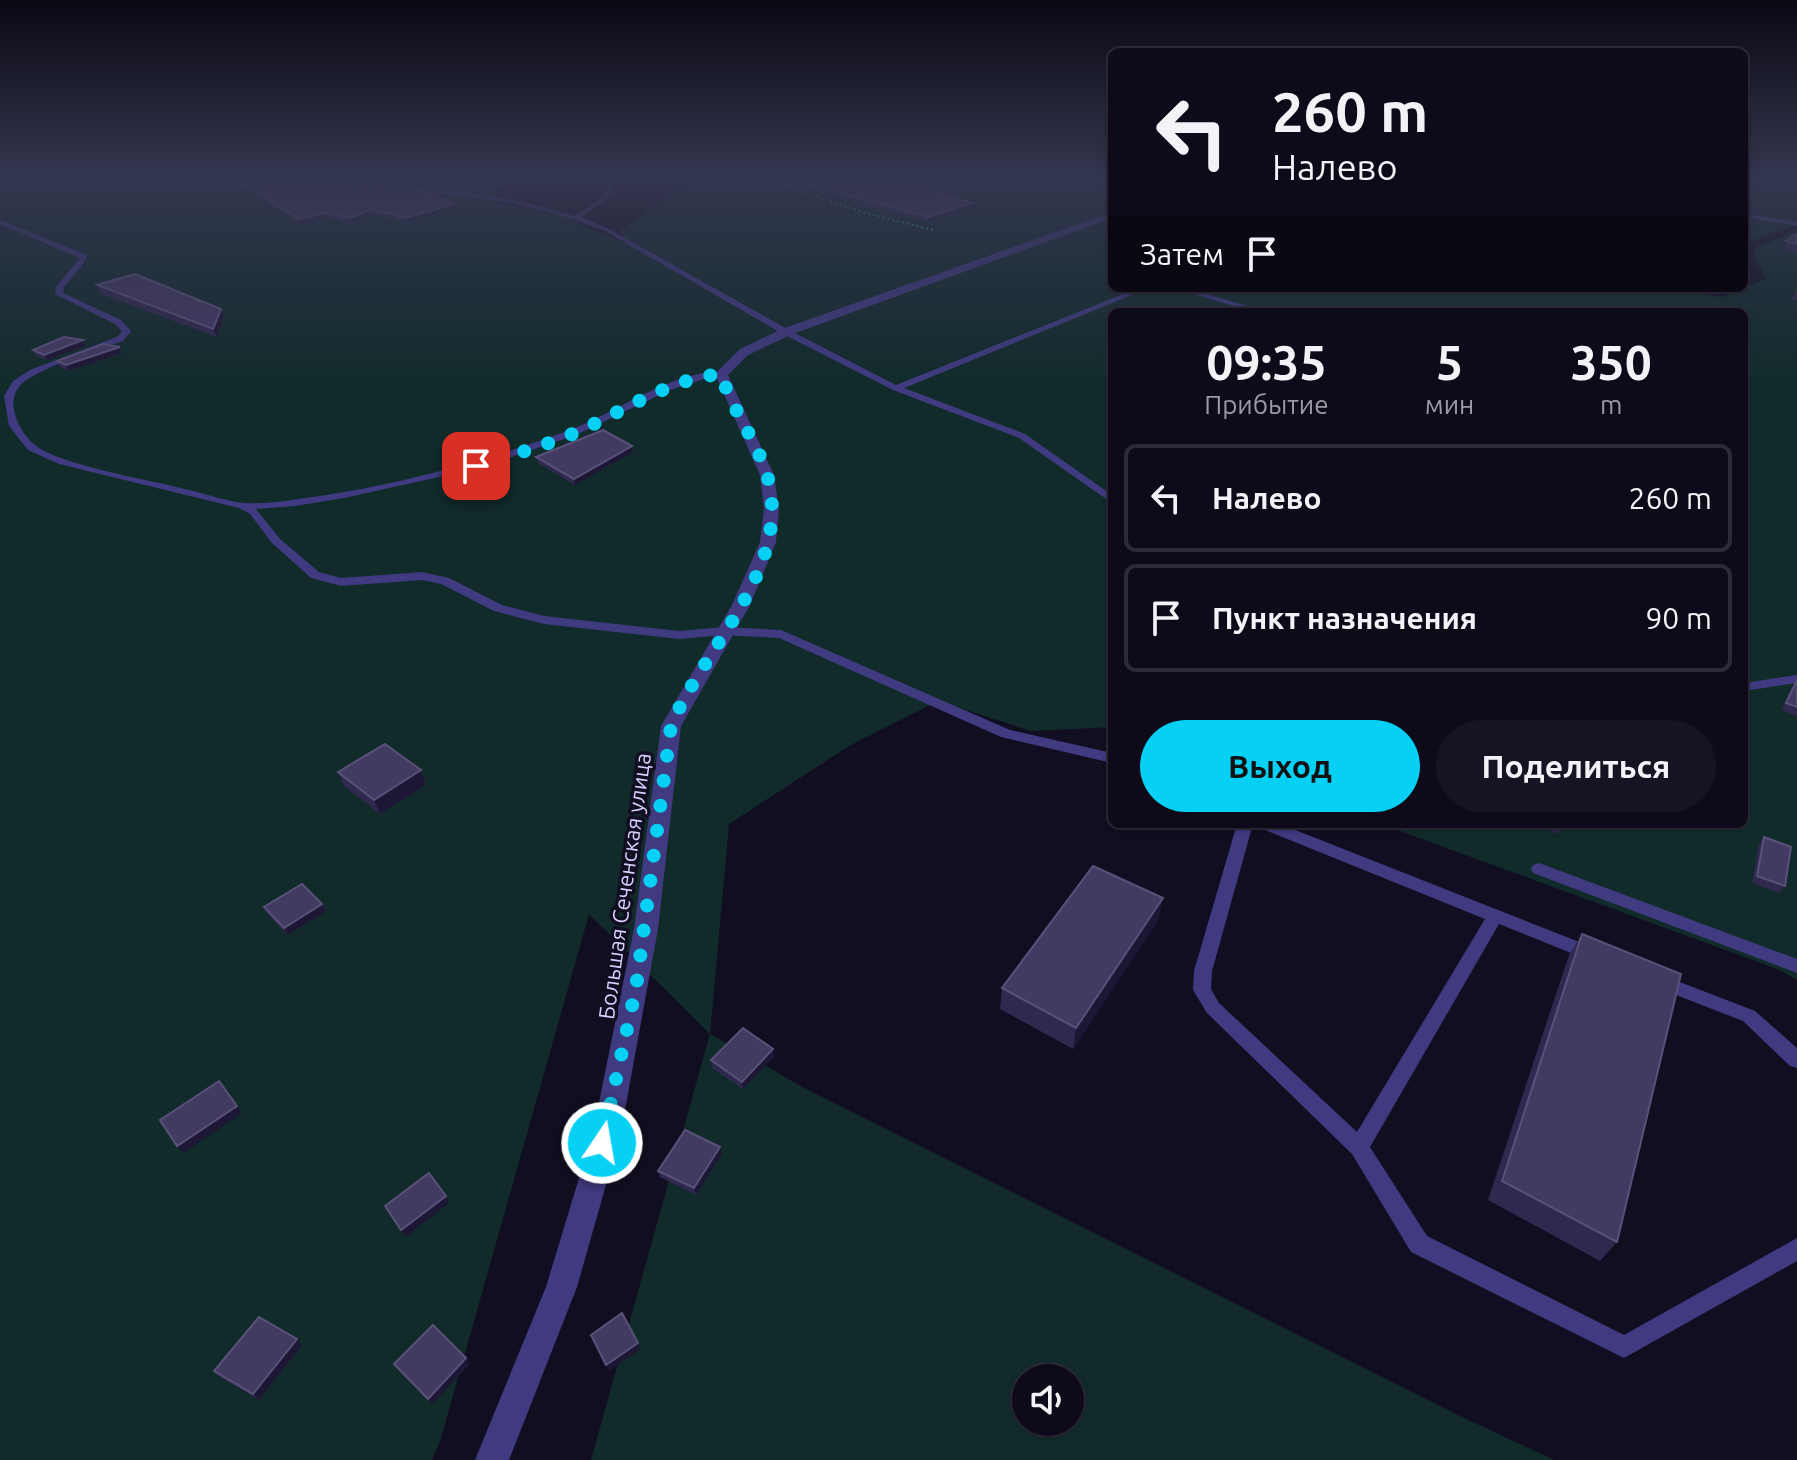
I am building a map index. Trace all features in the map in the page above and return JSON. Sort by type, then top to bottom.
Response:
[{"type":"street","points":[[721,374],[744,352],[786,332],[1025,246]]},
{"type":"street","name":"Большая Сеченская улица","points":[[492,1460],[570,1264],[602,1143],[643,948],[671,726],[685,693],[749,594],[764,557],[773,512],[764,466],[736,414],[721,374]]},
{"type":"lane","points":[[58,246],[84,257],[60,287],[59,294],[118,322],[127,331],[120,339],[33,372],[16,383],[9,396],[12,424],[32,448],[63,462],[243,506],[254,512],[276,541],[315,575],[341,582],[422,576],[445,581],[498,608],[544,620],[679,635],[724,631],[781,634],[1006,734],[1108,757]]},
{"type":"lane","points":[[635,246],[786,332],[896,388],[1022,436],[1108,497]]},
{"type":"lane","points":[[896,388],[1135,292]]},
{"type":"lane","points":[[1192,292],[1249,308]]},
{"type":"lane","points":[[243,506],[295,503],[344,495],[476,466],[575,432],[667,388],[703,376],[721,374]]},
{"type":"lane","points":[[1748,686],[1797,679]]},
{"type":"lane","points":[[1244,828],[1203,971],[1202,990],[1213,1008],[1359,1147],[1419,1244],[1624,1347],[1797,1249]]},
{"type":"lane","points":[[1275,828],[1608,960]]},
{"type":"lane","points":[[1539,869],[1797,966]]},
{"type":"lane","points":[[1359,1147],[1496,915]]},
{"type":"lane","points":[[1636,972],[1749,1016],[1797,1060]]},
{"type":"green space","points":[[0,246],[1108,246],[1108,292],[1695,292],[1721,297],[1734,292],[1748,292],[1748,286],[1766,279],[1756,259],[1755,248],[1797,246],[1797,980],[1780,970],[1392,828],[1748,828],[1748,308],[1108,308],[1108,727],[1031,731],[938,701],[849,746],[729,824],[710,1034],[589,914],[441,1438],[432,1460],[0,1460]]},
{"type":"green space","points":[[710,1034],[804,1088],[1554,1460],[591,1460]]},
{"type":"building","points":[[135,274],[221,309],[213,329],[97,285]]},
{"type":"building","points":[[64,337],[83,340],[44,355],[33,350]]},
{"type":"building","points":[[103,344],[120,347],[66,365],[57,361]]},
{"type":"building","points":[[603,430],[632,446],[574,479],[536,457]]},
{"type":"building","points":[[1797,680],[1797,707],[1786,703]]},
{"type":"building","points":[[385,744],[421,770],[374,800],[338,772]]},
{"type":"building","points":[[1764,837],[1791,847],[1785,886],[1757,876]]},
{"type":"building","points":[[1093,866],[1163,898],[1076,1028],[1002,988]]},
{"type":"building","points":[[302,884],[322,904],[284,928],[264,907]]},
{"type":"building","points":[[1582,934],[1681,974],[1617,1242],[1502,1181]]},
{"type":"building","points":[[743,1028],[773,1049],[742,1082],[711,1060]]},
{"type":"building","points":[[219,1081],[237,1106],[177,1146],[160,1120]]},
{"type":"building","points":[[685,1130],[720,1147],[694,1188],[658,1171]]},
{"type":"building","points":[[429,1173],[446,1196],[401,1230],[385,1206]]},
{"type":"building","points":[[622,1313],[638,1343],[606,1365],[591,1335]]},
{"type":"building","points":[[259,1317],[297,1339],[253,1394],[214,1371]]},
{"type":"building","points":[[433,1325],[466,1358],[428,1399],[394,1364]]},
{"type":"route","points":[[476,466],[575,432],[667,388],[703,376],[721,374],[736,414],[761,458],[771,492],[773,512],[764,557],[749,594],[685,693],[671,726],[647,922],[602,1143]]}]
